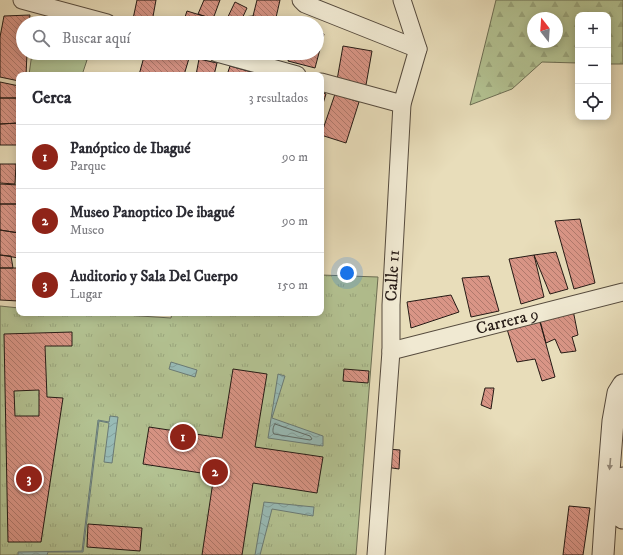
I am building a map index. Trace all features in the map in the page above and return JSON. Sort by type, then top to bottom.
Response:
[{"type":"street","points":[[22,0],[81,16]]},
{"type":"street","points":[[301,0],[305,4],[418,49]]},
{"type":"street","points":[[402,0],[418,49]]},
{"type":"street","name":"Calle 11","points":[[376,555],[391,351],[391,305],[402,104],[418,49]]},
{"type":"street","points":[[242,60],[286,72]]},
{"type":"street","points":[[324,83],[402,104]]},
{"type":"street","name":"Carrera 9","points":[[391,351],[623,292]]},
{"type":"street","points":[[604,555],[613,421],[618,393],[623,384]]},
{"type":"street","points":[[623,478],[623,518]]},
{"type":"green space","points":[[496,0],[623,0],[623,64],[611,64],[611,12],[575,12],[575,63],[542,62],[512,89],[470,105]]},
{"type":"green space","points":[[31,60],[87,60],[83,72],[29,72]]},
{"type":"green space","points":[[324,275],[378,277],[356,555],[0,555],[0,306],[16,308],[16,316],[140,316],[171,318],[171,316],[324,316]]},
{"type":"water","points":[[171,362],[197,370],[195,377],[169,369]]},
{"type":"water","points":[[278,374],[285,376],[272,418],[323,436],[323,446],[268,438]]},
{"type":"water","points":[[110,416],[118,417],[112,463],[104,462],[109,423],[99,421],[83,552],[48,552],[47,555],[18,555],[18,552],[82,551],[98,420],[109,422]]},
{"type":"water","points":[[264,502],[314,507],[313,516],[272,509],[260,555],[255,555]]},
{"type":"building","points":[[137,0],[156,0],[153,16],[134,16]]},
{"type":"building","points":[[204,0],[220,0],[214,16],[204,16],[198,14]]},
{"type":"building","points":[[257,0],[280,0],[276,16],[253,16]]},
{"type":"building","points":[[235,2],[247,8],[243,16],[228,16]]},
{"type":"building","points":[[187,11],[203,16],[185,16]]},
{"type":"building","points":[[30,15],[16,16],[16,60],[27,60],[26,72],[16,72],[16,80],[0,77],[0,37],[4,16]]},
{"type":"building","points":[[343,46],[372,51],[366,85],[337,80]]},
{"type":"building","points":[[143,60],[188,60],[185,72],[140,72]]},
{"type":"building","points":[[199,60],[217,63],[215,72],[197,72]]},
{"type":"building","points":[[288,60],[317,60],[315,68]]},
{"type":"building","points":[[230,66],[251,72],[228,72]]},
{"type":"building","points":[[0,82],[16,85],[16,98],[0,98]]},
{"type":"building","points":[[335,94],[359,102],[346,143],[324,136],[324,126]]},
{"type":"building","points":[[0,98],[16,98],[16,123],[0,124]]},
{"type":"building","points":[[16,123],[16,145],[0,145],[0,124]]},
{"type":"building","points":[[0,164],[16,164],[15,184],[0,183]]},
{"type":"building","points":[[0,184],[16,185],[16,204],[0,204]]},
{"type":"building","points":[[0,204],[16,204],[16,233],[0,230]]},
{"type":"building","points":[[580,219],[595,283],[574,289],[555,221]]},
{"type":"building","points":[[0,230],[16,233],[16,258],[0,255]]},
{"type":"building","points":[[556,252],[568,289],[550,294],[534,255]]},
{"type":"building","points":[[0,255],[11,256],[13,268],[0,268]]},
{"type":"building","points":[[534,255],[544,297],[521,304],[509,259]]},
{"type":"building","points":[[0,268],[16,268],[16,301],[0,300]]},
{"type":"building","points":[[489,276],[499,311],[471,317],[462,278]]},
{"type":"building","points":[[451,295],[459,312],[411,328],[407,302]]},
{"type":"building","points":[[573,310],[578,335],[572,337],[576,351],[561,353],[555,339],[546,343],[539,317]]},
{"type":"building","points":[[540,322],[555,377],[542,381],[535,359],[517,362],[507,329]]},
{"type":"building","points":[[72,332],[72,346],[45,346],[47,397],[63,398],[41,542],[8,542],[4,334]],"holes":[[[39,390],[39,416],[15,416],[14,391]]]},
{"type":"building","points":[[233,369],[267,374],[255,447],[323,457],[317,493],[253,483],[242,555],[202,555],[214,475],[143,464],[149,427],[222,438]]},
{"type":"building","points":[[344,369],[369,371],[368,383],[343,381]]},
{"type":"building","points":[[485,388],[494,388],[491,409],[481,405]]},
{"type":"building","points":[[387,449],[400,450],[399,469],[386,467]]},
{"type":"building","points":[[569,506],[590,508],[583,555],[563,555]]},
{"type":"building","points":[[88,524],[142,528],[140,551],[87,547]]},
{"type":"place","name":"Panóptico de Ibagué","points":[[183,437]]},
{"type":"place","name":"Museo Panoptico De ibagué","points":[[215,472]]},
{"type":"place","name":"Auditorio y Sala Del Cuerpo","points":[[29,479]]}]
